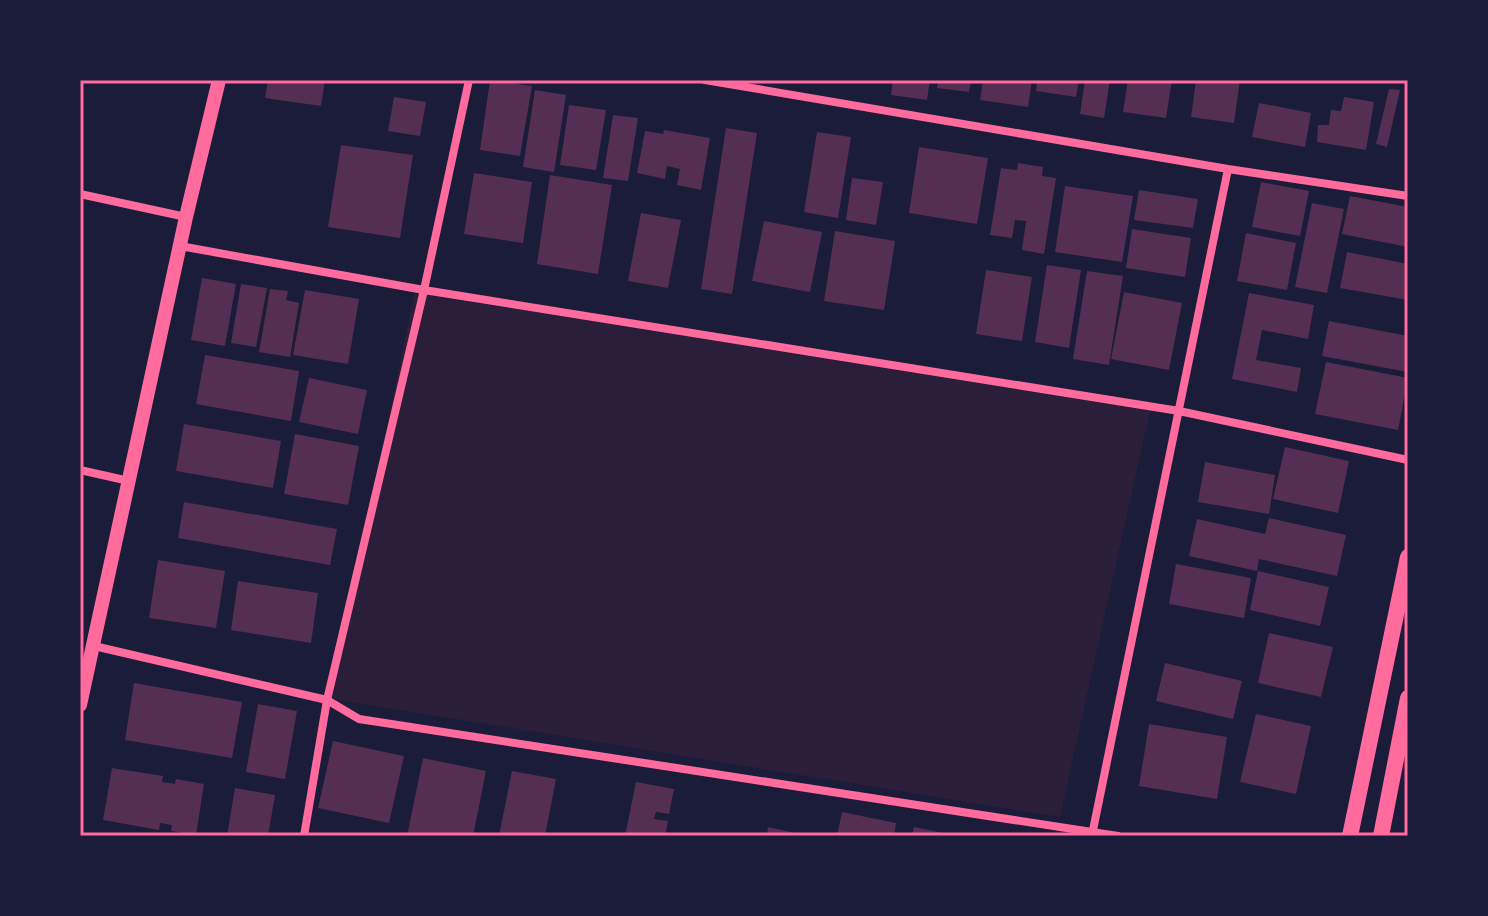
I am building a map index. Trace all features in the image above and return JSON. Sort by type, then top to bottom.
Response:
[{"type":"main road","points":[[1350,836],[1408,557]]},
{"type":"main road","points":[[1381,836],[1408,698]]},
{"type":"street","points":[[80,705],[186,217],[219,80]]},
{"type":"street","points":[[304,836],[327,700],[424,290],[469,80]]},
{"type":"street","points":[[705,80],[1228,169],[1408,196]]},
{"type":"street","points":[[1093,834],[1228,169]]},
{"type":"street","points":[[80,194],[186,217]]},
{"type":"street","points":[[180,246],[424,290],[1179,411],[1408,460]]},
{"type":"street","points":[[80,470],[130,481]]},
{"type":"street","points":[[94,646],[327,700],[359,719],[1118,836]]},
{"type":"shaded area","points":[[414,293],[1150,411],[1060,817],[332,699]]},
{"type":"building","points":[[268,80],[325,80],[321,106],[265,98]]},
{"type":"building","points":[[490,80],[532,86],[520,156],[480,150]]},
{"type":"building","points":[[893,80],[930,80],[927,100],[891,95]]},
{"type":"building","points":[[938,80],[971,80],[969,92],[937,88]]},
{"type":"building","points":[[983,80],[1032,80],[1028,107],[980,100]]},
{"type":"building","points":[[1037,80],[1079,80],[1076,97],[1036,91]]},
{"type":"building","points":[[1085,80],[1110,80],[1104,118],[1080,114]]},
{"type":"building","points":[[1128,80],[1172,80],[1166,118],[1123,112]]},
{"type":"building","points":[[1196,80],[1240,80],[1234,123],[1191,117]]},
{"type":"building","points":[[1389,89],[1400,90],[1387,147],[1376,144]]},
{"type":"building","points":[[535,90],[566,95],[554,172],[523,167]]},
{"type":"building","points":[[394,97],[426,102],[420,136],[388,131]]},
{"type":"building","points":[[1344,97],[1374,102],[1366,150],[1317,142],[1318,125],[1329,125],[1331,110],[1341,111]]},
{"type":"building","points":[[1259,103],[1311,113],[1305,147],[1252,137]]},
{"type":"building","points":[[569,105],[606,110],[596,170],[560,165]]},
{"type":"building","points":[[613,115],[638,118],[628,181],[603,178]]},
{"type":"building","points":[[726,128],[757,133],[732,294],[701,289]]},
{"type":"building","points":[[664,130],[710,138],[701,190],[677,185],[680,169],[667,166],[665,179],[637,173],[645,131],[663,134]]},
{"type":"building","points":[[817,132],[851,137],[838,218],[804,212]]},
{"type":"building","points":[[341,145],[413,155],[400,238],[328,227]]},
{"type":"building","points":[[919,147],[988,158],[977,224],[909,213]]},
{"type":"building","points":[[1018,163],[1043,167],[1042,176],[1056,178],[1044,254],[1022,250],[1026,221],[1015,220],[1012,238],[990,235],[1001,168],[1017,170]]},
{"type":"building","points":[[474,173],[532,182],[523,243],[464,234]]},
{"type":"building","points":[[550,175],[612,185],[598,274],[537,264]]},
{"type":"building","points":[[852,178],[883,182],[876,225],[846,220]]},
{"type":"building","points":[[1261,182],[1309,191],[1300,236],[1252,227]]},
{"type":"building","points":[[1065,186],[1133,196],[1122,262],[1055,252]]},
{"type":"building","points":[[1139,190],[1198,199],[1193,228],[1134,220]]},
{"type":"building","points":[[1350,196],[1408,207],[1408,247],[1342,234]]},
{"type":"building","points":[[1312,203],[1344,209],[1327,293],[1295,287]]},
{"type":"building","points":[[641,213],[681,220],[668,288],[628,281]]},
{"type":"building","points":[[764,221],[822,232],[810,292],[752,281]]},
{"type":"building","points":[[1132,229],[1191,238],[1185,277],[1126,268]]},
{"type":"building","points":[[835,231],[895,241],[884,310],[824,301]]},
{"type":"building","points":[[1246,233],[1296,243],[1287,290],[1237,281]]},
{"type":"building","points":[[1347,252],[1408,264],[1408,300],[1340,288]]},
{"type":"building","points":[[1047,265],[1081,270],[1069,348],[1035,342]]},
{"type":"building","points":[[986,270],[1032,277],[1022,341],[976,334]]},
{"type":"building","points":[[1087,271],[1123,276],[1109,365],[1073,359]]},
{"type":"building","points":[[202,278],[236,284],[225,346],[191,340]]},
{"type":"building","points":[[241,284],[267,288],[256,347],[231,343]]},
{"type":"building","points":[[270,289],[288,291],[286,300],[299,303],[290,357],[259,352]]},
{"type":"building","points":[[305,290],[359,299],[348,364],[293,355]]},
{"type":"building","points":[[1124,292],[1182,303],[1169,370],[1111,359]]},
{"type":"building","points":[[1249,293],[1314,305],[1308,339],[1262,330],[1256,360],[1301,368],[1297,392],[1232,379]]},
{"type":"building","points":[[1329,321],[1408,336],[1408,372],[1322,356]]},
{"type":"building","points":[[205,355],[299,371],[291,421],[196,404]]},
{"type":"building","points":[[1326,362],[1408,378],[1398,430],[1315,414]]},
{"type":"building","points":[[309,378],[367,390],[358,434],[299,422]]},
{"type":"building","points":[[184,424],[281,441],[273,488],[176,471]]},
{"type":"building","points":[[295,434],[359,446],[348,505],[284,494]]},
{"type":"building","points":[[1285,447],[1349,461],[1338,513],[1273,499]]},
{"type":"building","points":[[1205,462],[1275,475],[1269,514],[1198,502]]},
{"type":"building","points":[[184,502],[337,529],[330,565],[178,538]]},
{"type":"building","points":[[1269,518],[1346,535],[1337,576],[1259,559],[1257,571],[1189,556],[1197,519],[1265,534]]},
{"type":"building","points":[[158,560],[225,571],[216,628],[149,618]]},
{"type":"building","points":[[1176,564],[1251,578],[1244,618],[1169,604]]},
{"type":"building","points":[[1258,571],[1329,587],[1320,626],[1250,610]]},
{"type":"building","points":[[238,581],[318,593],[311,643],[231,630]]},
{"type":"building","points":[[1269,633],[1333,647],[1321,697],[1258,683]]},
{"type":"building","points":[[1165,663],[1242,681],[1233,719],[1156,701]]},
{"type":"building","points":[[134,683],[242,702],[232,758],[125,740]]},
{"type":"building","points":[[258,704],[297,711],[285,779],[246,772]]},
{"type":"building","points":[[1256,714],[1311,726],[1296,794],[1240,782]]},
{"type":"building","points":[[1149,724],[1227,737],[1217,799],[1139,786]]},
{"type":"building","points":[[333,741],[404,756],[389,823],[318,808]]},
{"type":"building","points":[[423,758],[486,771],[473,836],[407,836]]},
{"type":"building","points":[[112,768],[163,776],[162,782],[175,784],[176,779],[204,784],[196,835],[171,831],[172,825],[160,823],[159,830],[103,820]]},
{"type":"building","points":[[512,771],[556,779],[545,836],[499,836]]},
{"type":"building","points":[[636,782],[674,789],[669,814],[656,812],[654,819],[668,821],[665,836],[625,836]]},
{"type":"building","points":[[235,788],[275,795],[268,836],[227,836]]},
{"type":"building","points":[[842,812],[896,823],[894,836],[837,836]]},
{"type":"building","points":[[768,827],[804,835],[804,836],[767,836]]},
{"type":"building","points":[[914,827],[953,835],[912,836]]}]
